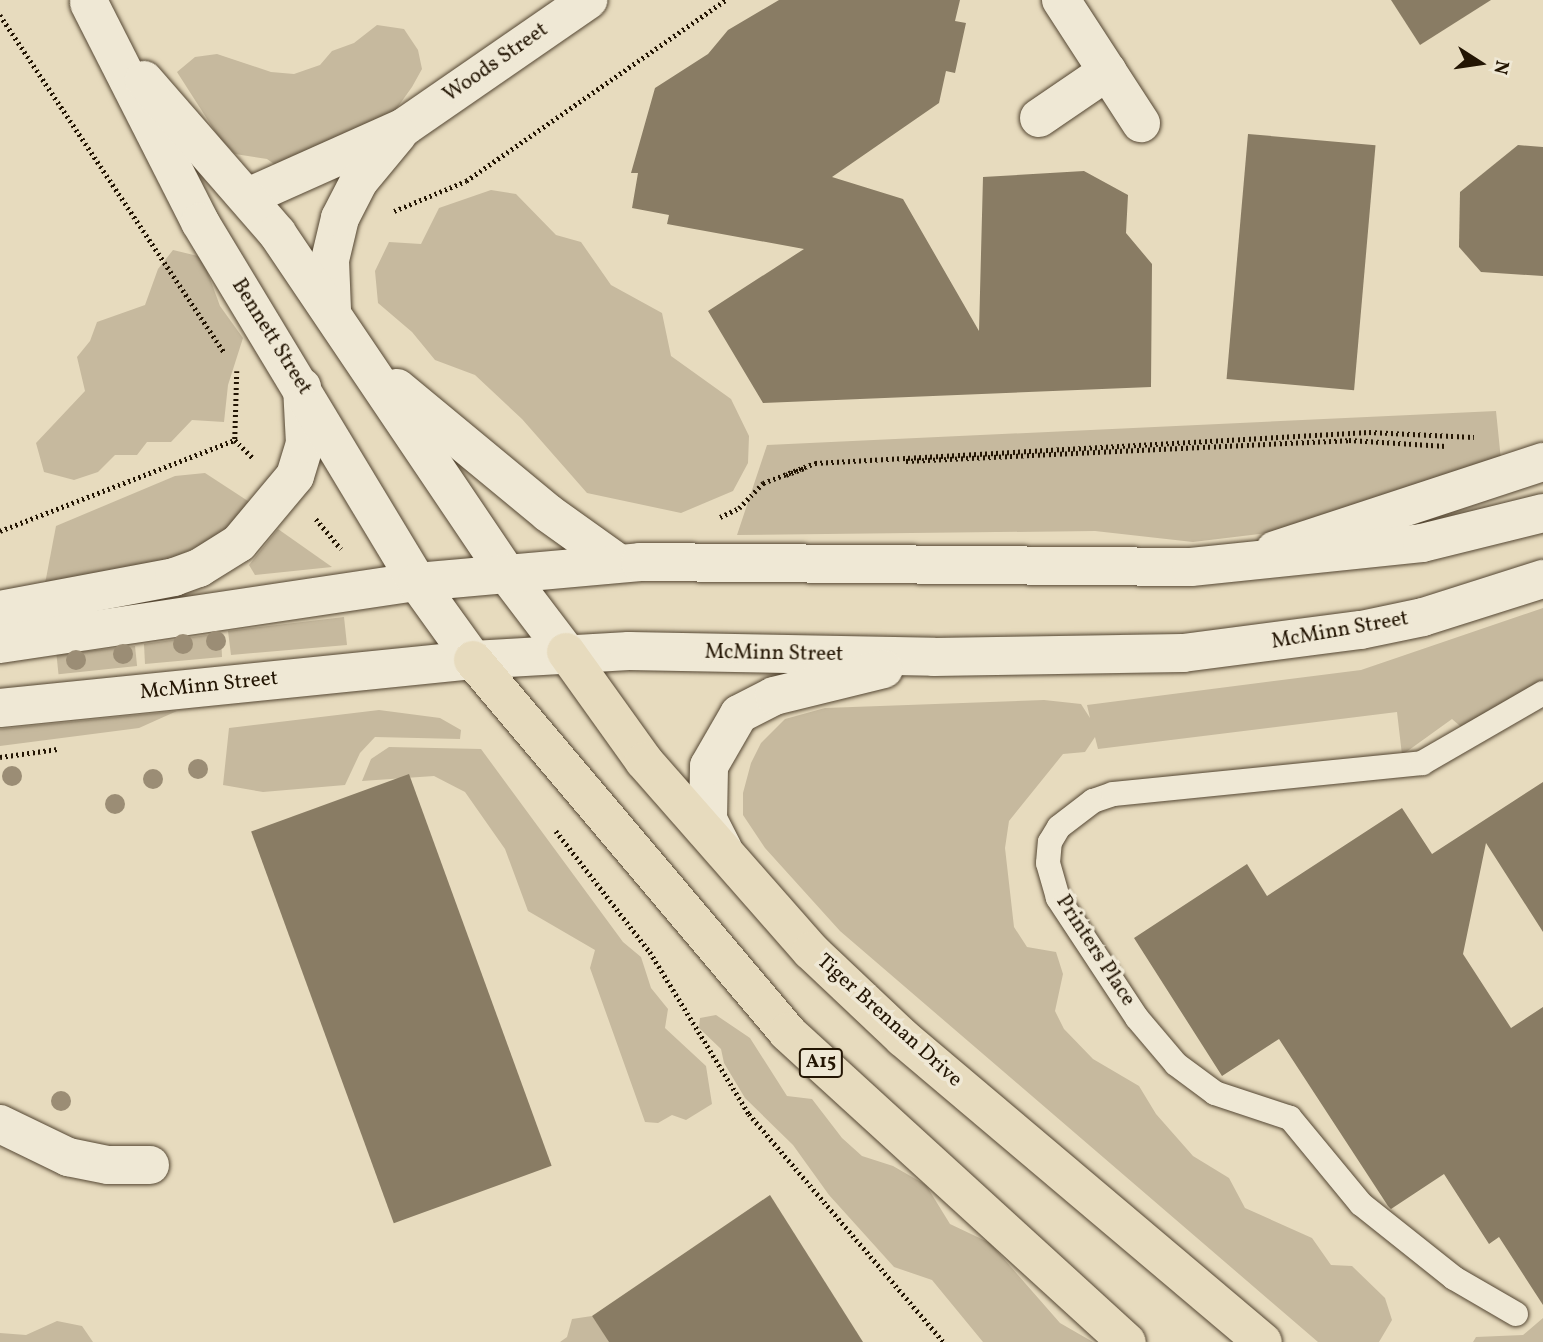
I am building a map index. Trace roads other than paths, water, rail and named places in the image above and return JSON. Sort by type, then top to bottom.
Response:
[{"type":"main road","name":"Tiger Brennan Drive","points":[[566,652],[644,761],[811,951],[903,1038],[1263,1342]]},
{"type":"main road","name":"A15","points":[[473,660],[788,1032],[1127,1342]]},
{"type":"street","name":"Woods Street","points":[[250,196],[404,127],[588,0]]},
{"type":"street","points":[[1061,0],[1141,123]]},
{"type":"street","name":"Bennett Street","points":[[88,1],[172,113],[250,196],[373,370],[506,573],[566,652]]},
{"type":"street","name":"Bennett Street","points":[[88,1],[200,222],[302,387],[417,582],[473,660]]},
{"type":"street","points":[[1039,118],[1108,71]]},
{"type":"street","name":"Woods Street","points":[[332,310],[330,260],[340,218],[359,181],[404,127]]},
{"type":"street","name":"Bennett Street","points":[[373,370],[558,522],[618,563]]},
{"type":"street","points":[[0,610],[174,577],[239,543],[295,476],[305,444],[302,387]]},
{"type":"street","points":[[1233,563],[1543,462]]},
{"type":"street","points":[[0,644],[417,582],[618,563],[1152,568],[1233,563],[1422,542],[1543,513]]},
{"type":"street","name":"McMinn Street","points":[[0,708],[566,652],[934,657],[1183,653],[1257,645],[1423,617],[1543,579]]},
{"type":"street","points":[[727,858],[708,820],[706,784],[717,746],[740,714],[774,696],[934,657]]},
{"type":"street","points":[[0,1124],[68,1157],[108,1166],[150,1165]]},
{"type":"lane","name":"Printers Place","points":[[1516,1314],[1454,1278],[1361,1204],[1290,1118],[1215,1093],[1176,1064],[1137,1018],[1058,898],[1048,863],[1050,842],[1059,827],[1093,801],[1114,794],[1422,763],[1543,693]]}]
